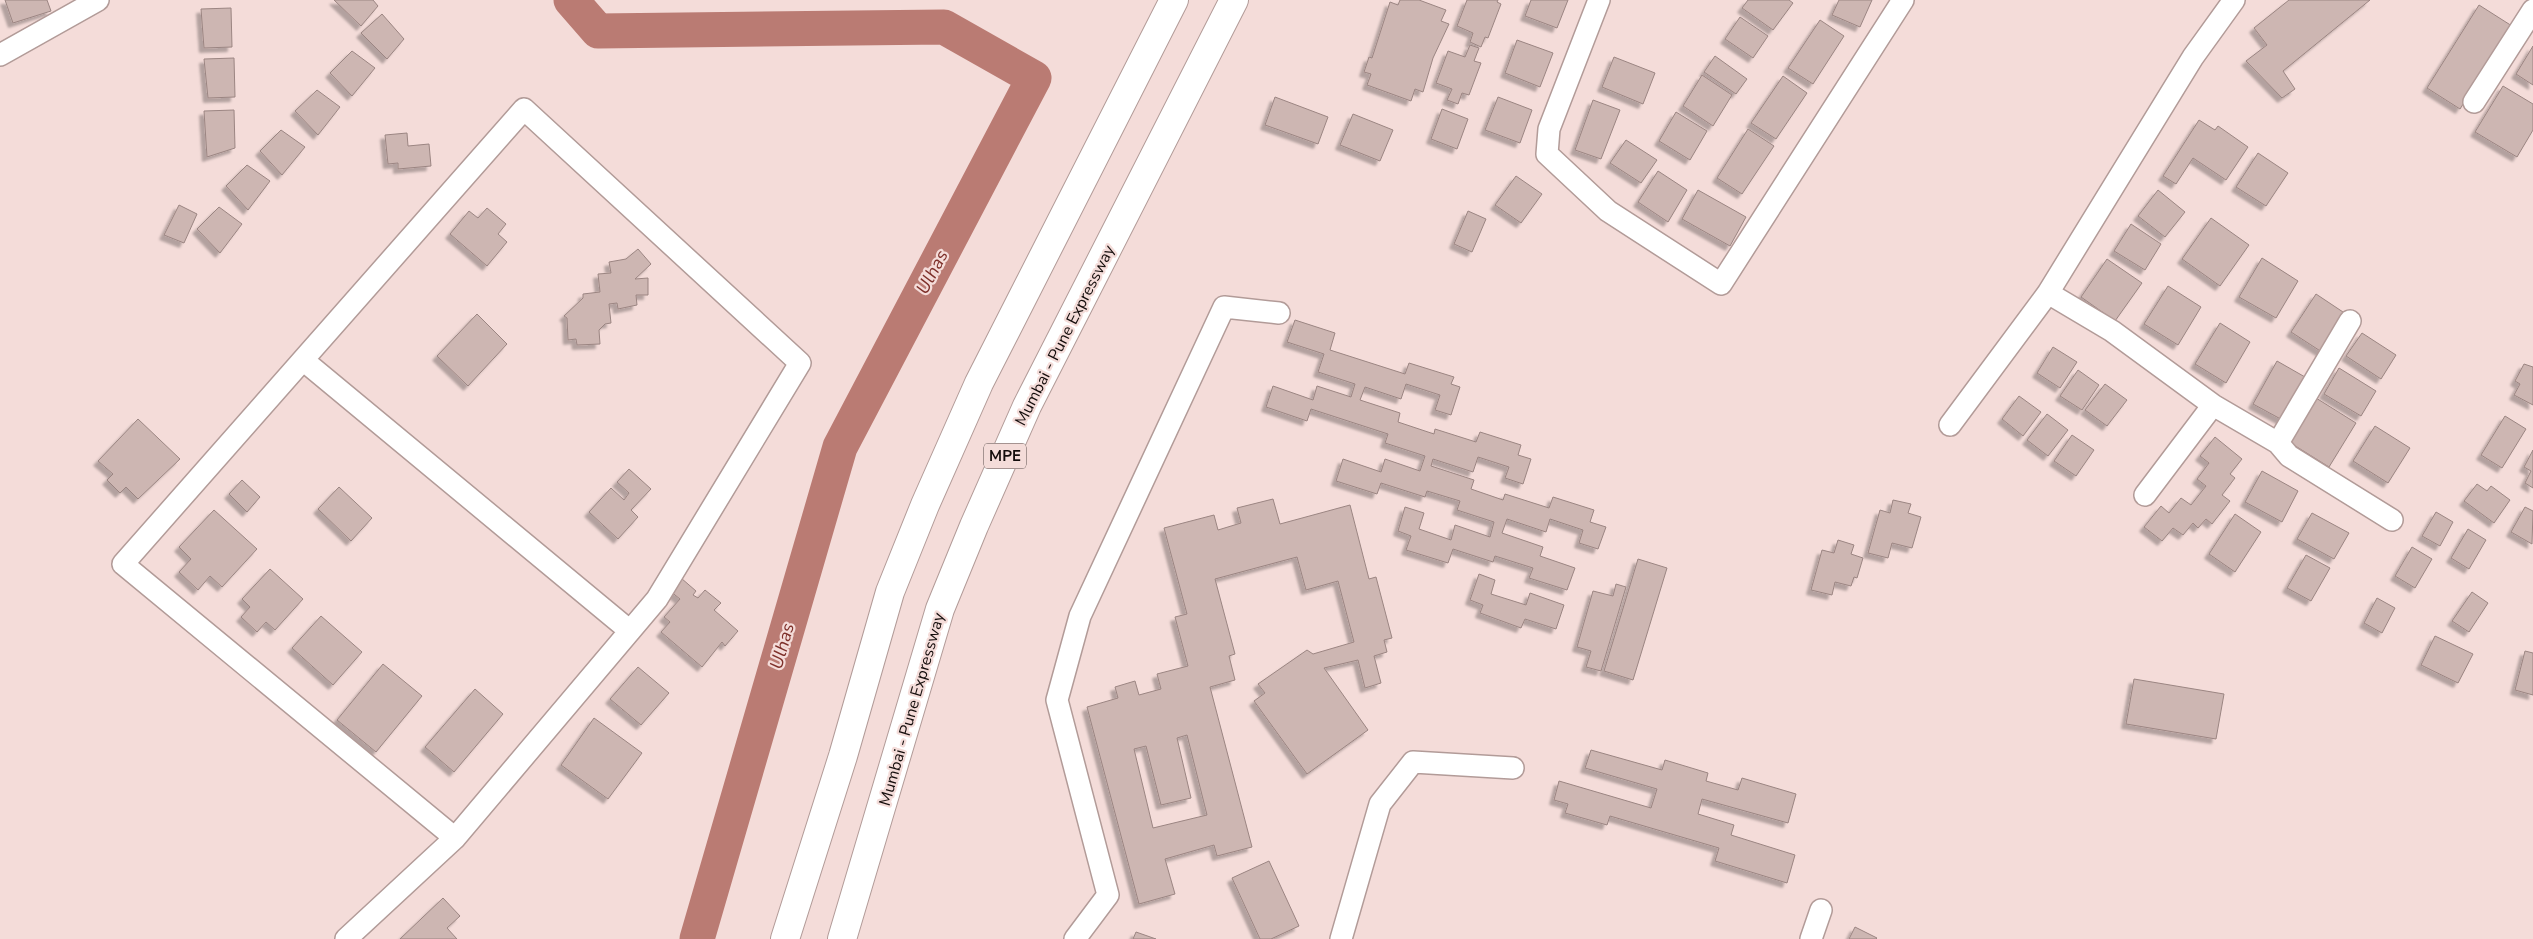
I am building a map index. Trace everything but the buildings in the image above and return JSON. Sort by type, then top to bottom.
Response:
[{"type":"highway","points":[[785,939],[840,765],[890,592],[925,506],[980,383],[1174,0]]},
{"type":"highway","name":"Mumbai - Pune Expressway","points":[[842,939],[940,609],[974,526],[1027,406],[1234,0]]},
{"type":"street","points":[[0,55],[98,0]]},
{"type":"street","points":[[1599,0],[1549,130],[1547,154],[1608,212],[1721,284],[1903,0]]},
{"type":"street","points":[[1950,426],[2048,293],[2193,57],[2234,0]]},
{"type":"street","points":[[2474,102],[2533,10]]},
{"type":"street","points":[[346,939],[455,838],[657,599],[800,363],[524,109],[123,564],[455,838]]},
{"type":"street","points":[[2048,293],[2112,331],[2213,405],[2278,443],[2289,456],[2392,520]]},
{"type":"street","points":[[1075,939],[1108,895],[1057,700],[1080,616],[1224,307],[1279,313]]},
{"type":"street","points":[[2278,443],[2350,321]]},
{"type":"street","points":[[303,360],[630,630]]},
{"type":"street","points":[[2145,495],[2213,405]]},
{"type":"street","points":[[1341,939],[1380,804],[1413,762],[1513,768]]},
{"type":"street","points":[[1811,939],[1822,910]]},
{"type":"waterway","name":"Ulhas","points":[[571,0],[598,31],[944,27],[1034,78],[840,447],[697,939]]}]
